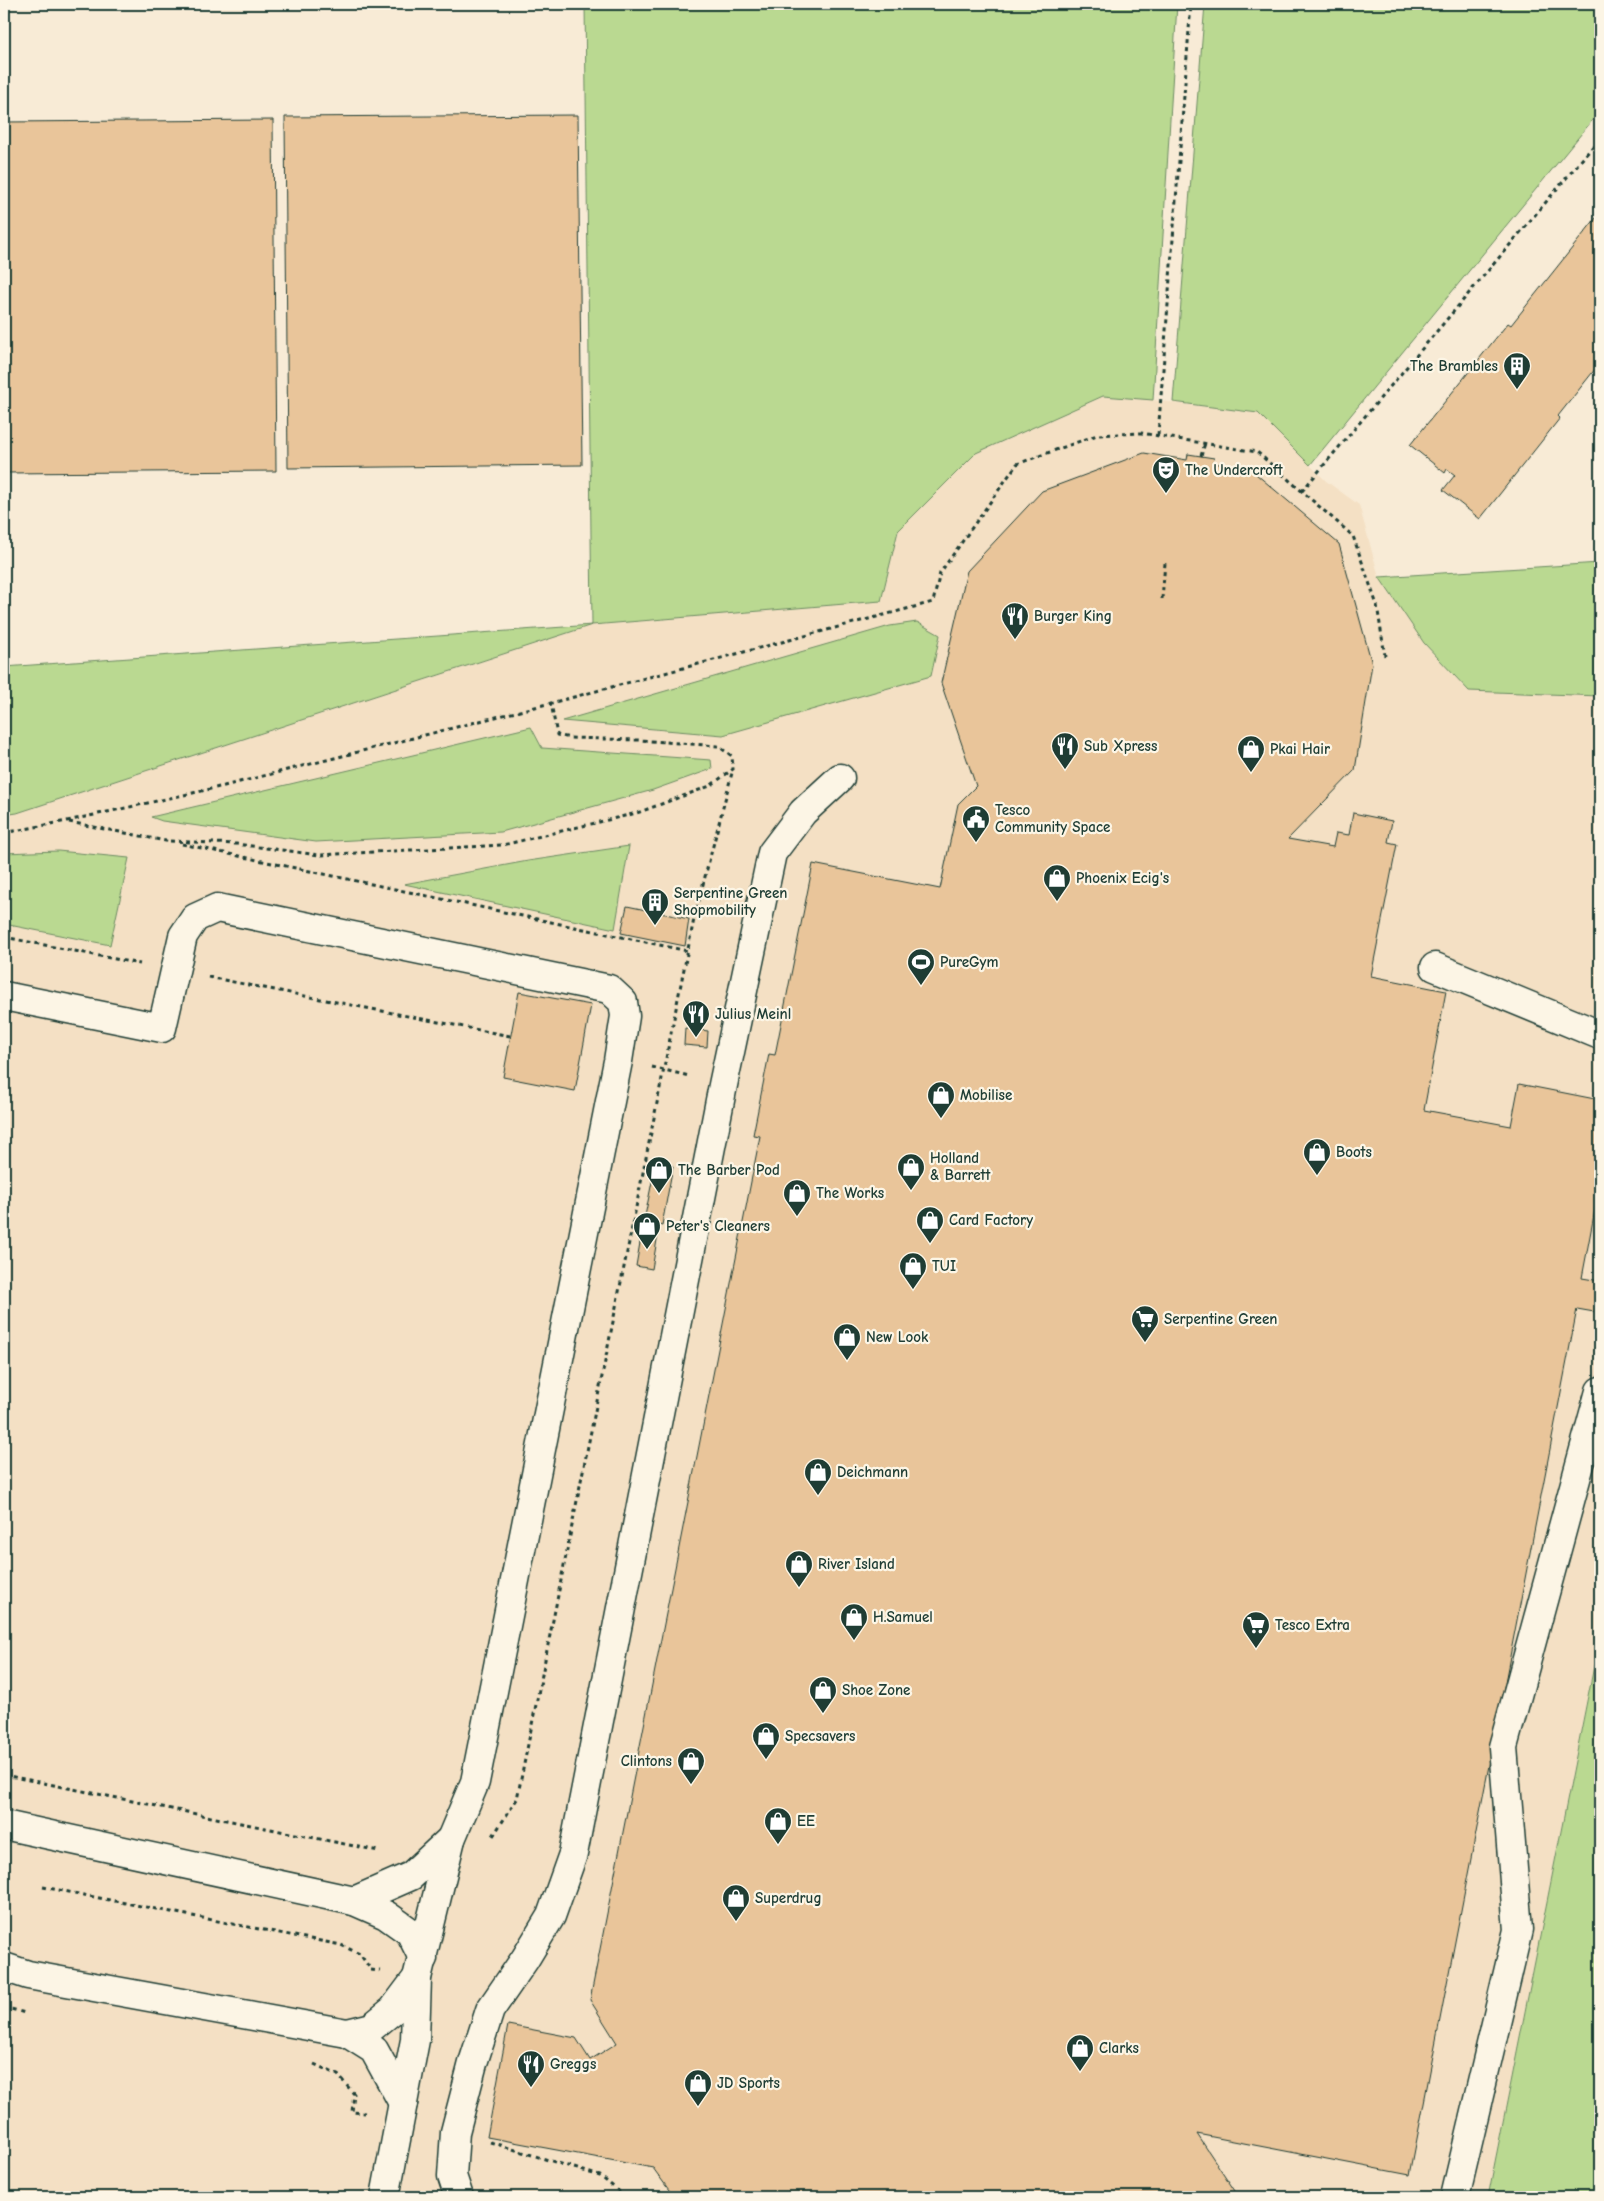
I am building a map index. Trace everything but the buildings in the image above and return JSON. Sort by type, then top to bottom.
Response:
[{"type":"lane","points":[[459,2197],[452,2176],[455,2132],[473,2063],[490,2010],[525,1959],[551,1916],[573,1854],[723,1085],[772,854],[803,812],[840,778]]},
{"type":"lane","points":[[4,996],[162,1028],[183,936],[195,918],[217,908],[609,989],[623,1002],[625,1016],[618,1061],[474,1782],[451,1840],[420,1968],[415,2040],[385,2197]]},
{"type":"lane","points":[[1435,967],[1600,1035]]},
{"type":"lane","points":[[1454,2197],[1518,1930],[1503,1747],[1600,1391]]},
{"type":"lane","points":[[4,1825],[354,1901],[386,1915],[410,1932],[420,1968],[393,2010],[372,2026],[347,2033]]},
{"type":"lane","points":[[354,1901],[411,1876],[451,1840]]},
{"type":"lane","points":[[4,1967],[28,1975],[347,2033],[374,2050],[401,2111]]},
{"type":"path","points":[[1158,434],[1191,4]]},
{"type":"path","points":[[1302,491],[1600,138]]},
{"type":"path","points":[[4,833],[68,821],[224,786],[550,703],[933,602],[940,573],[1017,464],[1097,435],[1141,432],[1257,452],[1353,536],[1377,605],[1385,656]]},
{"type":"path","points":[[1201,456],[1205,443]]},
{"type":"path","points":[[1162,599],[1165,563]]},
{"type":"path","points":[[491,1839],[517,1799],[694,918],[733,769],[732,756],[718,746],[639,740],[570,738],[558,735],[550,703]]},
{"type":"path","points":[[170,841],[236,844],[319,855],[503,846],[637,813],[710,786],[733,769]]},
{"type":"path","points":[[68,821],[238,854],[688,951]]},
{"type":"path","points":[[4,937],[510,1036]]},
{"type":"path","points":[[618,1061],[723,1085]]},
{"type":"path","points":[[4,1775],[375,1849],[395,1859],[411,1876]]},
{"type":"path","points":[[42,1887],[341,1945],[360,1954],[371,1970],[420,1968]]},
{"type":"path","points":[[4,2007],[30,2014]]},
{"type":"path","points":[[312,2063],[338,2076],[354,2094],[352,2112],[401,2111]]},
{"type":"path","points":[[455,2132],[600,2176],[626,2197]]},
{"type":"path","points":[[664,2197],[671,2193]]},
{"type":"shaded area","points":[[1103,396],[1258,413],[1326,481],[1359,505],[1379,577],[1424,643],[1469,691],[1600,696],[1600,1636],[1488,2197],[4,2197],[4,815],[17,813],[592,625],[881,601],[898,531],[976,453]]},
{"type":"green space","points":[[585,4],[1177,4],[1153,400],[1103,396],[976,453],[898,531],[881,601],[592,625]]},
{"type":"green space","points":[[1205,4],[1600,4],[1600,111],[1310,465],[1258,413],[1173,402]]},
{"type":"green space","points":[[1600,563],[1600,696],[1469,691],[1424,643],[1379,577]]},
{"type":"green space","points":[[917,622],[940,635],[931,676],[723,735],[562,721],[890,626]]},
{"type":"green space","points":[[592,625],[17,813],[4,815],[4,667]]},
{"type":"green space","points":[[531,727],[542,748],[711,760],[712,769],[653,790],[501,832],[316,842],[162,821],[151,817]]},
{"type":"green space","points":[[629,846],[615,929],[404,884],[528,861]]},
{"type":"green space","points":[[58,851],[129,858],[110,945],[4,924],[4,853]]},
{"type":"green space","points":[[1600,1636],[1600,2197],[1488,2197]]},
{"type":"place","name":"The Brambles","points":[[1517,390]]},
{"type":"place","name":"The Undercroft","points":[[1166,494]]},
{"type":"place","name":"Burger King","points":[[1015,640]]},
{"type":"place","name":"Sub Xpress","points":[[1065,770]]},
{"type":"place","name":"Pkai Hair","points":[[1251,773]]},
{"type":"place","name":"Tesco Community Space","points":[[976,843]]},
{"type":"place","name":"Phoenix Ecig's","points":[[1057,902]]},
{"type":"place","name":"Serpentine Green Shopmobility","points":[[655,926]]},
{"type":"place","name":"PureGym","points":[[921,986]]},
{"type":"place","name":"Julius Meinl","points":[[696,1038]]},
{"type":"place","name":"Mobilise","points":[[941,1119]]},
{"type":"place","name":"Boots","points":[[1317,1176]]},
{"type":"place","name":"Holland & Barrett","points":[[911,1191]]},
{"type":"place","name":"The Barber Pod","points":[[659,1194]]},
{"type":"place","name":"The Works","points":[[797,1217]]},
{"type":"place","name":"Card Factory","points":[[930,1244]]},
{"type":"place","name":"Peter's Cleaners","points":[[647,1250]]},
{"type":"place","name":"TUI","points":[[913,1290]]},
{"type":"place","name":"Serpentine Green","points":[[1145,1343]]},
{"type":"place","name":"New Look","points":[[847,1361]]},
{"type":"place","name":"Deichmann","points":[[818,1496]]},
{"type":"place","name":"River Island","points":[[799,1588]]},
{"type":"place","name":"H.Samuel","points":[[854,1641]]},
{"type":"place","name":"Tesco Extra","points":[[1256,1649]]},
{"type":"place","name":"Shoe Zone","points":[[823,1714]]},
{"type":"place","name":"Specsavers","points":[[766,1760]]},
{"type":"place","name":"Clintons","points":[[691,1785]]},
{"type":"place","name":"EE","points":[[778,1845]]},
{"type":"place","name":"Superdrug","points":[[736,1922]]},
{"type":"place","name":"Clarks","points":[[1080,2072]]},
{"type":"place","name":"Greggs","points":[[531,2088]]},
{"type":"place","name":"JD Sports","points":[[698,2107]]}]
